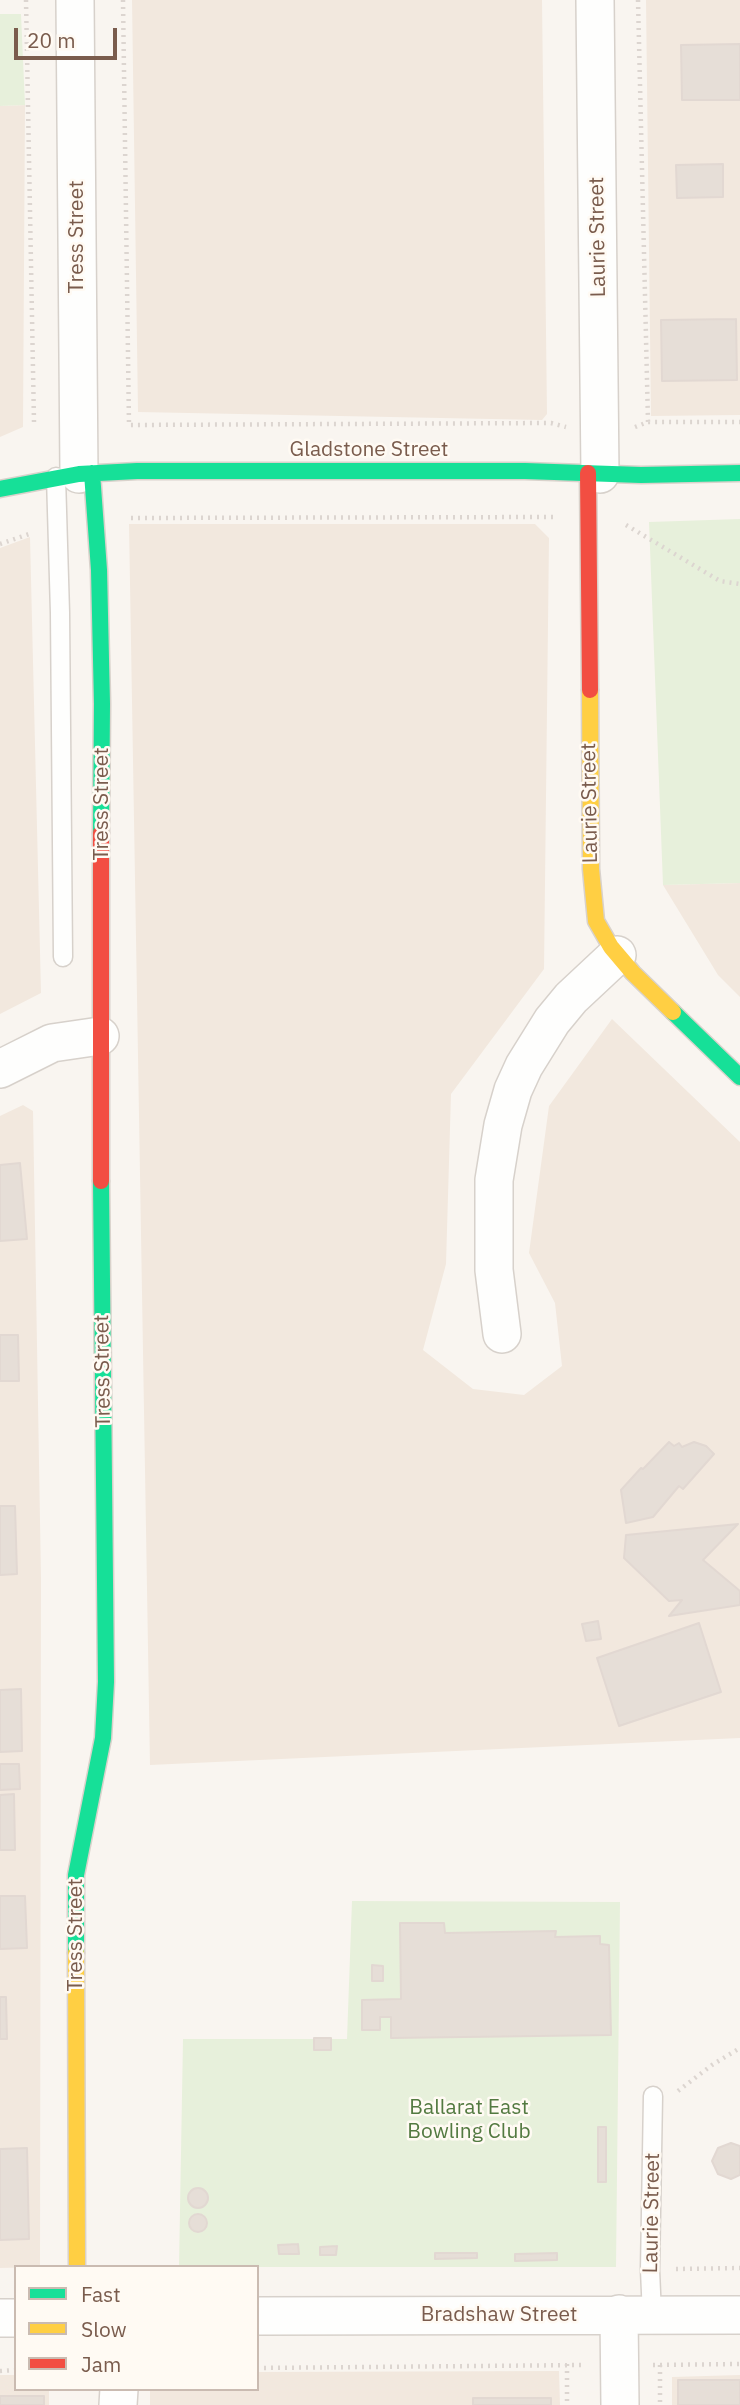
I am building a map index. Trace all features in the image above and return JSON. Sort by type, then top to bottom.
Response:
[{"type":"street","name":"Tress Street","points":[[75,0],[75,475],[99,581],[102,679],[100,1036],[106,1682],[103,1738],[76,1875],[77,2265]]},
{"type":"street","name":"Laurie Street","points":[[595,0],[600,427],[587,517],[592,895],[596,921],[617,955],[740,1077]]},
{"type":"street","name":"Gladstone Street","points":[[0,489],[75,475],[442,471],[740,473]]},
{"type":"street","points":[[502,1334],[494,1270],[494,1180],[503,1125],[513,1090],[552,1021],[571,998],[617,955]]},
{"type":"street","points":[[0,1069],[52,1043],[100,1036]]},
{"type":"street","points":[[620,2405],[619,2366],[635,2315]]},
{"type":"street","name":"Bradshaw Street","points":[[259,2316],[740,2315]]},
{"type":"lane","name":"Tress Street","points":[[63,957],[60,589],[75,475]]},
{"type":"lane","name":"Laurie Street","points":[[635,2315],[650,2270],[653,2104]]},
{"type":"path","points":[[26,0],[34,422]]},
{"type":"path","points":[[123,0],[129,425],[551,423],[600,427],[636,426],[648,422],[740,422]]},
{"type":"path","points":[[638,0],[648,422]]},
{"type":"path","points":[[118,520],[614,518],[720,581],[740,584]]},
{"type":"path","points":[[653,2104],[740,2048]]},
{"type":"path","points":[[650,2270],[740,2268]]},
{"type":"path","points":[[567,2364],[567,2405]]},
{"type":"path","points":[[259,2368],[740,2364]]},
{"type":"path","points":[[660,2365],[660,2405]]},
{"type":"shaded area","points":[[132,0],[542,0],[547,414],[542,420],[138,412]]},
{"type":"shaded area","points":[[646,0],[740,0],[740,415],[651,416]]},
{"type":"shaded area","points":[[25,105],[23,427],[0,437],[0,106]]},
{"type":"shaded area","points":[[129,524],[535,524],[549,538],[544,969],[451,1094],[446,1264],[423,1350],[473,1389],[524,1395],[562,1366],[555,1303],[529,1253],[549,1106],[612,1019],[740,1142],[740,1738],[150,1765]]},
{"type":"shaded area","points":[[30,537],[41,993],[0,1014],[0,548]]},
{"type":"shaded area","points":[[740,883],[740,997],[718,975],[663,885]]},
{"type":"shaded area","points":[[23,1105],[33,1111],[41,1579],[40,2265],[0,2268],[0,1116]]},
{"type":"shaded area","points":[[559,2371],[560,2405],[150,2405],[150,2391],[259,2391],[259,2372]]},
{"type":"shaded area","points":[[0,2375],[14,2375],[14,2391],[49,2391],[49,2405],[0,2405]]},
{"type":"shaded area","points":[[740,2375],[740,2405],[672,2405],[672,2377]]},
{"type":"green space","points":[[0,14],[21,14],[25,105],[0,106]]},
{"type":"green space","points":[[740,519],[740,883],[663,885],[649,522]]},
{"type":"green space","name":"Ballarat East Bowling Club","points":[[352,1901],[620,1902],[616,2267],[179,2265],[183,2039],[347,2039]]},
{"type":"building","points":[[740,44],[740,100],[682,100],[681,45]]},
{"type":"building","points":[[723,164],[723,197],[677,198],[676,165]]},
{"type":"building","points":[[736,319],[737,380],[662,381],[661,320]]},
{"type":"building","points":[[20,1163],[27,1239],[0,1241],[0,1165]]},
{"type":"building","points":[[0,1335],[18,1335],[19,1381],[0,1381]]},
{"type":"building","points":[[669,1442],[674,1446],[679,1443],[682,1447],[694,1442],[706,1446],[714,1454],[683,1489],[679,1486],[653,1517],[626,1523],[621,1490]]},
{"type":"building","points":[[0,1506],[15,1506],[17,1574],[0,1575]]},
{"type":"building","points":[[738,1524],[703,1560],[740,1591],[740,1605],[669,1616],[682,1600],[669,1601],[624,1558],[626,1535]]},
{"type":"building","points":[[598,1621],[601,1639],[586,1641],[582,1624]]},
{"type":"building","points":[[699,1623],[721,1692],[619,1726],[597,1658]]},
{"type":"building","points":[[21,1689],[22,1751],[0,1752],[0,1690]]},
{"type":"building","points":[[0,1764],[19,1764],[20,1789],[0,1790]]},
{"type":"building","points":[[14,1794],[15,1850],[0,1850],[0,1795]]},
{"type":"building","points":[[0,1896],[25,1896],[27,1948],[0,1949]]},
{"type":"building","points":[[400,1923],[444,1923],[445,1933],[556,1931],[555,1937],[600,1936],[600,1944],[609,1945],[611,2035],[391,2038],[391,2017],[380,2017],[380,2030],[362,2030],[362,2000],[401,1999]]},
{"type":"building","points":[[372,1965],[383,1966],[383,1981],[372,1981]]},
{"type":"building","points":[[0,1997],[6,1997],[7,2039],[0,2039]]},
{"type":"building","points":[[314,2038],[331,2038],[331,2050],[314,2050]]},
{"type":"building","points":[[598,2127],[606,2127],[606,2182],[598,2182]]},
{"type":"building","points":[[731,2143],[740,2146],[740,2175],[731,2179],[718,2174],[712,2161],[718,2148]]},
{"type":"building","points":[[27,2148],[29,2239],[0,2240],[0,2149]]},
{"type":"building","points":[[198,2188],[205,2191],[208,2198],[205,2205],[198,2208],[191,2205],[188,2198],[191,2191]]},
{"type":"building","points":[[198,2214],[204,2217],[207,2223],[204,2229],[198,2232],[192,2229],[189,2223],[192,2217]]},
{"type":"building","points":[[298,2244],[299,2254],[279,2254],[278,2245]]},
{"type":"building","points":[[337,2246],[336,2255],[320,2255],[320,2247]]},
{"type":"building","points":[[435,2253],[477,2253],[477,2258],[435,2259]]},
{"type":"building","points":[[557,2253],[557,2260],[515,2261],[515,2254]]},
{"type":"building","points":[[678,2380],[740,2380],[740,2405],[678,2405]]},
{"type":"building","points":[[0,2396],[44,2396],[44,2405],[0,2405]]},
{"type":"building","points":[[473,2398],[551,2398],[551,2405],[473,2405]]},
{"type":"traffic: fast","points":[[0,489],[79,474],[137,471],[525,471],[641,475],[740,473]]},
{"type":"traffic: fast","points":[[92,473],[99,570],[101,833]]},
{"type":"traffic: fast","points":[[673,1012],[740,1077]]},
{"type":"traffic: fast","points":[[76,1953],[76,1875],[103,1738],[106,1682],[101,1181]]},
{"type":"traffic: slow","points":[[590,690],[591,869],[596,921],[611,947],[673,1012]]},
{"type":"traffic: slow","points":[[76,1953],[77,2265]]},
{"type":"traffic: jam","points":[[588,473],[590,690]]},
{"type":"traffic: jam","points":[[101,833],[101,1181]]}]
